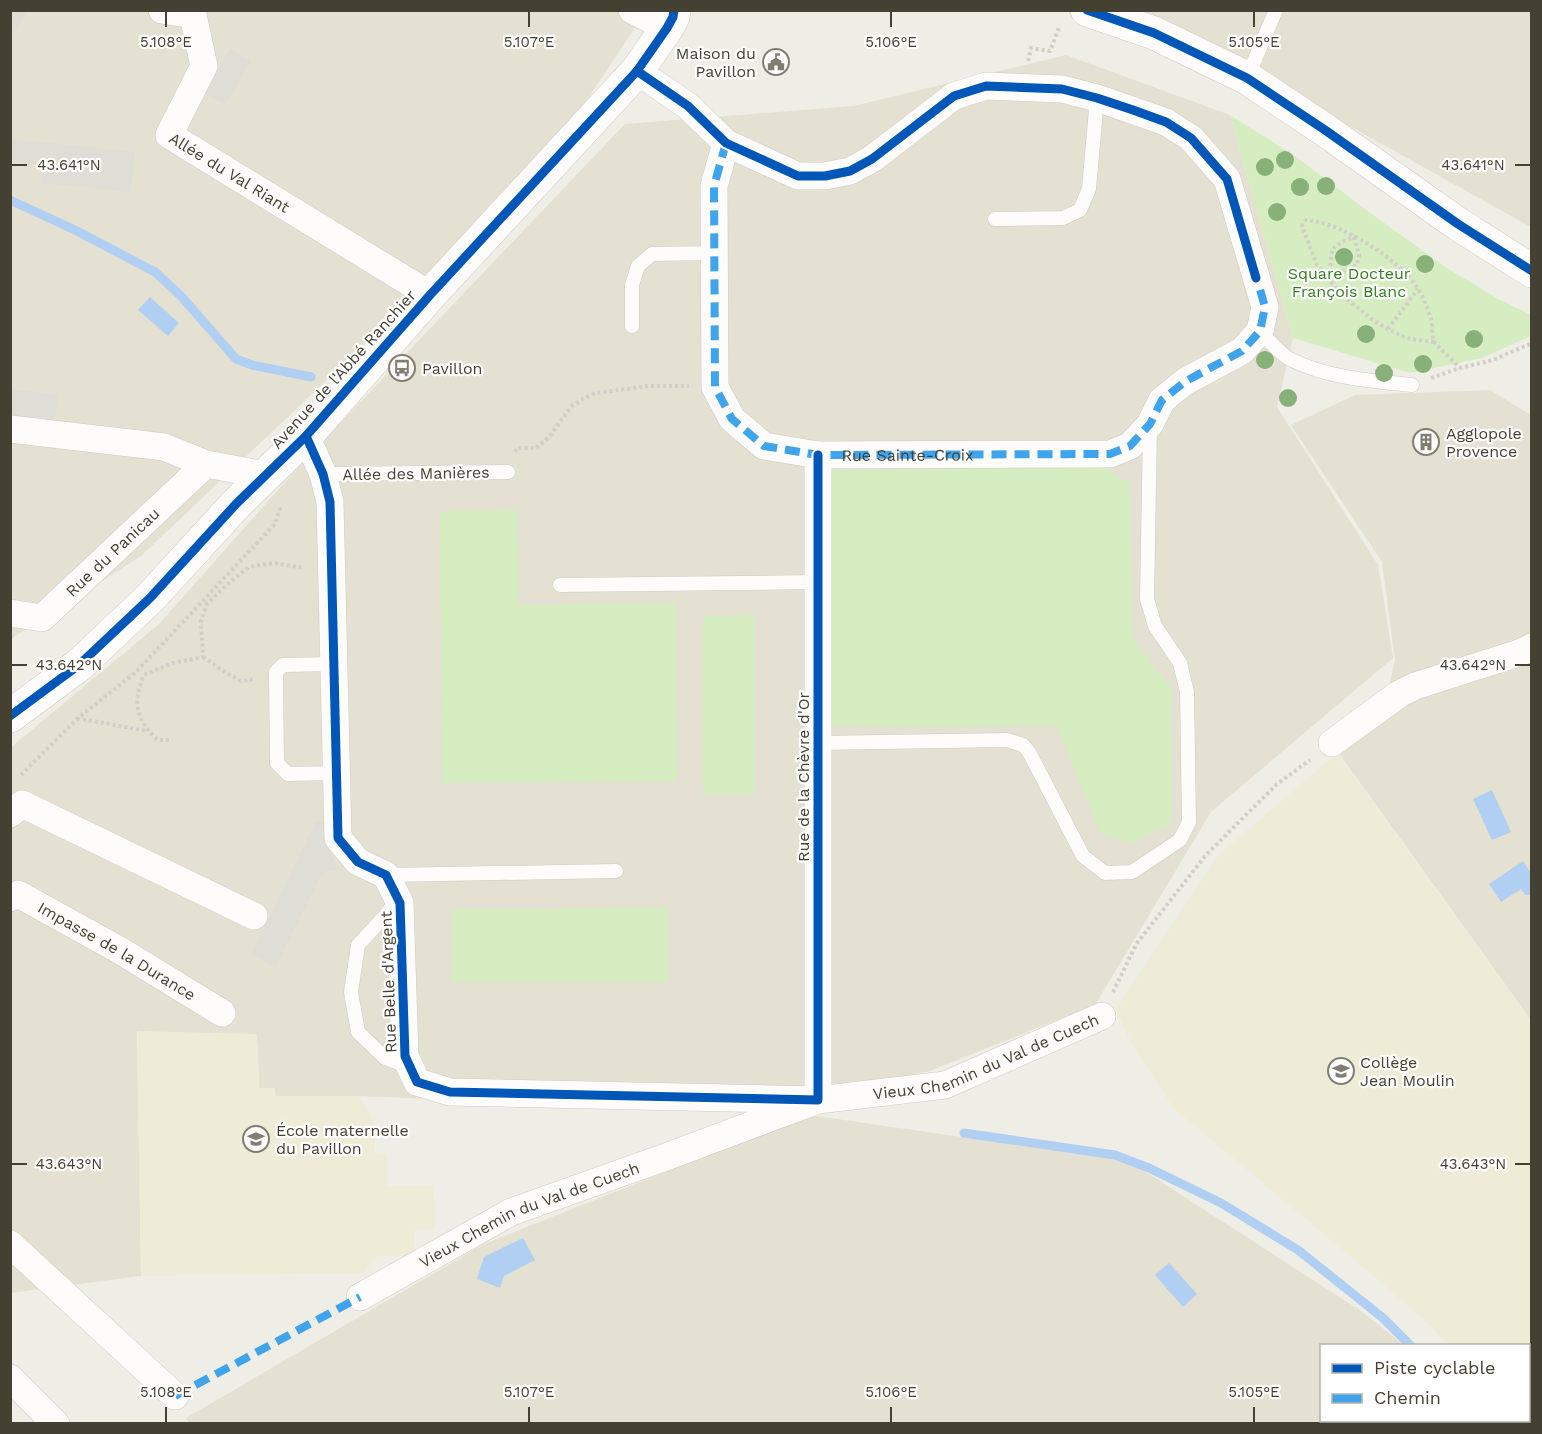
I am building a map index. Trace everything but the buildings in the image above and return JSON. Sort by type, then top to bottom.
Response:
[{"type":"street","name":"Allée du Val Riant","points":[[162,10],[193,15],[204,66],[169,135],[430,295]]},
{"type":"street","points":[[632,10],[674,17]]},
{"type":"street","points":[[1074,16],[1154,33],[1247,78],[1458,224],[1532,272]]},
{"type":"street","name":"Avenue de l'Abbé Ranchier","points":[[10,716],[79,665],[142,605],[236,504],[271,489],[306,436],[430,295],[637,71],[674,17]]},
{"type":"street","points":[[637,71],[688,106],[726,143],[798,176],[825,176],[850,171],[872,159],[954,96],[986,86],[1062,89],[1097,98],[1166,122],[1191,138],[1227,179],[1265,307],[1260,331]]},
{"type":"street","name":"Rue Sainte-Croix","points":[[726,143],[714,186],[715,387],[732,419],[764,446],[818,455],[1110,454],[1131,446],[1150,424],[1162,400],[1186,381],[1242,351],[1260,331]]},
{"type":"street","points":[[10,429],[164,447],[271,489]]},
{"type":"street","points":[[306,436],[324,474],[330,502],[338,838],[358,862],[392,887]]},
{"type":"street","name":"Rue de la Chèvre d'Or","points":[[818,455],[818,1100]]},
{"type":"street","points":[[206,464],[236,504]]},
{"type":"street","name":"Rue du Panicau","points":[[10,613],[42,618],[206,464]]},
{"type":"street","points":[[1332,743],[1399,693],[1532,647]]},
{"type":"street","points":[[10,813],[22,804],[254,916]]},
{"type":"street","name":"Rue Belle d'Argent","points":[[392,887],[400,903],[405,1056],[417,1082],[450,1092],[818,1100]]},
{"type":"street","name":"Impasse de la Durance","points":[[10,898],[18,894],[121,951],[222,1013]]},
{"type":"street","name":"Vieux Chemin du Val de Cuech","points":[[360,1297],[511,1212],[818,1100],[945,1085],[1102,1016]]},
{"type":"street","points":[[10,1244],[175,1396]]},
{"type":"street","points":[[10,1378],[56,1424]]},
{"type":"lane","points":[[1247,78],[1276,10]]},
{"type":"lane","points":[[995,219],[1063,218],[1080,210],[1089,189],[1097,98]]},
{"type":"lane","points":[[632,326],[632,285],[638,266],[652,254],[714,253]]},
{"type":"lane","points":[[1260,331],[1276,348],[1293,361],[1318,371],[1379,382],[1412,385]]},
{"type":"lane","points":[[818,743],[1007,740],[1023,746],[1029,752],[1083,856],[1106,873],[1132,872],[1180,840],[1189,822],[1187,692],[1180,663],[1155,626],[1147,599],[1150,424]]},
{"type":"lane","name":"Allée des Manières","points":[[324,474],[508,472]]},
{"type":"lane","points":[[560,585],[818,582]]},
{"type":"lane","points":[[334,663],[283,664],[276,672],[277,763],[288,774],[337,773]]},
{"type":"lane","points":[[410,1067],[385,1058],[358,1032],[351,992],[358,945],[385,916],[392,887],[616,871]]},
{"type":"path","points":[[1022,87],[1031,48],[1050,51],[1074,16]]},
{"type":"path","points":[[1434,342],[1431,319],[1418,289],[1405,272],[1379,251],[1345,231],[1316,220],[1306,220],[1302,226],[1317,265],[1341,294],[1374,321],[1388,329],[1406,338],[1434,342],[1460,368]]},
{"type":"path","points":[[1329,278],[1357,265],[1359,255],[1354,237]]},
{"type":"path","points":[[1329,278],[1332,249],[1354,237]]},
{"type":"path","points":[[1388,329],[1418,289]]},
{"type":"path","points":[[1412,385],[1460,368],[1493,360],[1532,343]]},
{"type":"path","points":[[508,472],[517,448],[536,448],[549,437],[572,406],[596,393],[649,386],[715,387]]},
{"type":"path","points":[[18,777],[77,720],[136,672],[275,524],[280,508],[271,489]]},
{"type":"path","points":[[203,657],[201,621],[207,604],[231,581],[249,567],[273,563],[314,568]]},
{"type":"path","points":[[169,740],[158,740],[147,731],[138,712],[138,687],[144,675],[172,663],[203,657],[241,681],[276,679]]},
{"type":"path","points":[[77,720],[147,731]]},
{"type":"shaded area","points":[[10,11],[28,11],[11,36]]},
{"type":"shaded area","points":[[11,11],[646,11],[583,106],[349,359],[141,556],[11,639]]},
{"type":"shaded area","points":[[1143,11],[1531,11],[1531,227]]},
{"type":"shaded area","points":[[230,49],[251,61],[225,104],[204,92]]},
{"type":"shaded area","points":[[1066,55],[1230,115],[1293,338],[1277,407],[1378,565],[1393,658],[1211,812],[1095,1005],[930,1071],[734,1112],[359,1096],[275,1096],[259,1088],[258,1046],[137,1031],[141,1276],[11,1293],[10,748],[159,624],[302,463],[625,124],[853,106]]},
{"type":"shaded area","points":[[11,139],[135,152],[130,192],[42,183],[44,165],[11,161]]},
{"type":"shaded area","points":[[11,389],[58,395],[54,422],[11,416]]},
{"type":"shaded area","points":[[1490,390],[1531,415],[1531,1020],[1338,752],[1381,720],[1395,660],[1382,562],[1291,425],[1355,395]]},
{"type":"shaded area","name":"Collège Jean Moulin","points":[[1337,753],[1531,1021],[1531,1423],[1492,1422],[1530,1422],[1530,1344],[1446,1344],[1430,1325],[1173,1108],[1127,1035],[1116,1009],[1219,854]]},
{"type":"shaded area","points":[[316,821],[330,825],[328,841],[339,870],[331,870],[322,874],[275,968],[252,953]]},
{"type":"shaded area","name":"École maternelle du Pavillon","points":[[137,1031],[257,1034],[259,1088],[275,1088],[276,1096],[359,1096],[375,1123],[375,1154],[387,1155],[387,1186],[433,1186],[435,1229],[415,1229],[414,1256],[376,1256],[364,1273],[141,1276]]},
{"type":"shaded area","points":[[809,1115],[1129,1161],[1361,1311],[1403,1344],[1320,1344],[1320,1422],[1459,1423],[189,1424],[186,1418],[484,1244]]},
{"type":"green space","name":"Square Docteur François Blanc","points":[[1230,115],[1295,156],[1447,268],[1500,300],[1531,315],[1531,336],[1482,358],[1410,373],[1293,338]]},
{"type":"green space","points":[[1101,466],[1129,483],[1133,640],[1171,687],[1171,823],[1132,843],[1101,834],[1057,726],[833,726],[824,470]]},
{"type":"green space","points":[[517,510],[518,605],[676,603],[677,781],[442,783],[440,511]]},
{"type":"green space","points":[[755,615],[755,794],[703,794],[703,616]]},
{"type":"green space","points":[[668,908],[668,982],[452,982],[452,909]]},
{"type":"water","points":[[150,297],[179,323],[168,336],[138,310]]},
{"type":"water","points":[[1492,790],[1511,832],[1492,840],[1473,799]]},
{"type":"water","points":[[1523,861],[1531,873],[1531,895],[1526,895],[1521,889],[1501,902],[1489,884]]},
{"type":"water","points":[[523,1238],[535,1260],[504,1276],[500,1288],[477,1279],[484,1257]]},
{"type":"water","points":[[1169,1263],[1197,1294],[1183,1307],[1155,1275]]},
{"type":"waterway","points":[[10,200],[75,230],[155,272],[181,296],[236,359],[252,365],[311,377]]},
{"type":"waterway","points":[[964,1133],[1115,1155],[1149,1168],[1221,1203],[1298,1250],[1383,1318],[1409,1344]]},
{"type":"marked path","points":[[726,143],[714,186],[715,387],[732,419],[764,446],[818,455],[1110,454],[1130,446],[1150,424],[1162,400],[1186,381],[1242,351],[1260,331],[1265,307],[1255,272]]},
{"type":"marked path","points":[[175,1396],[360,1297]]},
{"type":"cycle path","points":[[10,716],[79,665],[150,598],[236,504],[306,436],[430,295],[637,71],[667,28],[674,10]]},
{"type":"cycle path","points":[[1087,10],[1154,33],[1247,78],[1458,224],[1532,271]]},
{"type":"cycle path","points":[[637,71],[688,106],[726,143],[798,176],[825,176],[850,171],[872,159],[954,96],[986,86],[1062,89],[1133,110],[1166,122],[1191,138],[1227,179],[1256,278]]},
{"type":"cycle path","points":[[306,436],[323,474],[330,502],[338,838],[358,862],[386,875],[400,903],[405,1056],[417,1082],[450,1092],[818,1100],[818,455]]},
{"type":"place","name":"Maison du Pavillon","points":[[776,62]]},
{"type":"place","name":"Pavillon","points":[[402,368]]},
{"type":"place","name":"Agglopole Provence","points":[[1426,442]]},
{"type":"place","name":"Collège Jean Moulin","points":[[1341,1071]]},
{"type":"place","name":"École maternelle du Pavillon","points":[[256,1139]]}]
